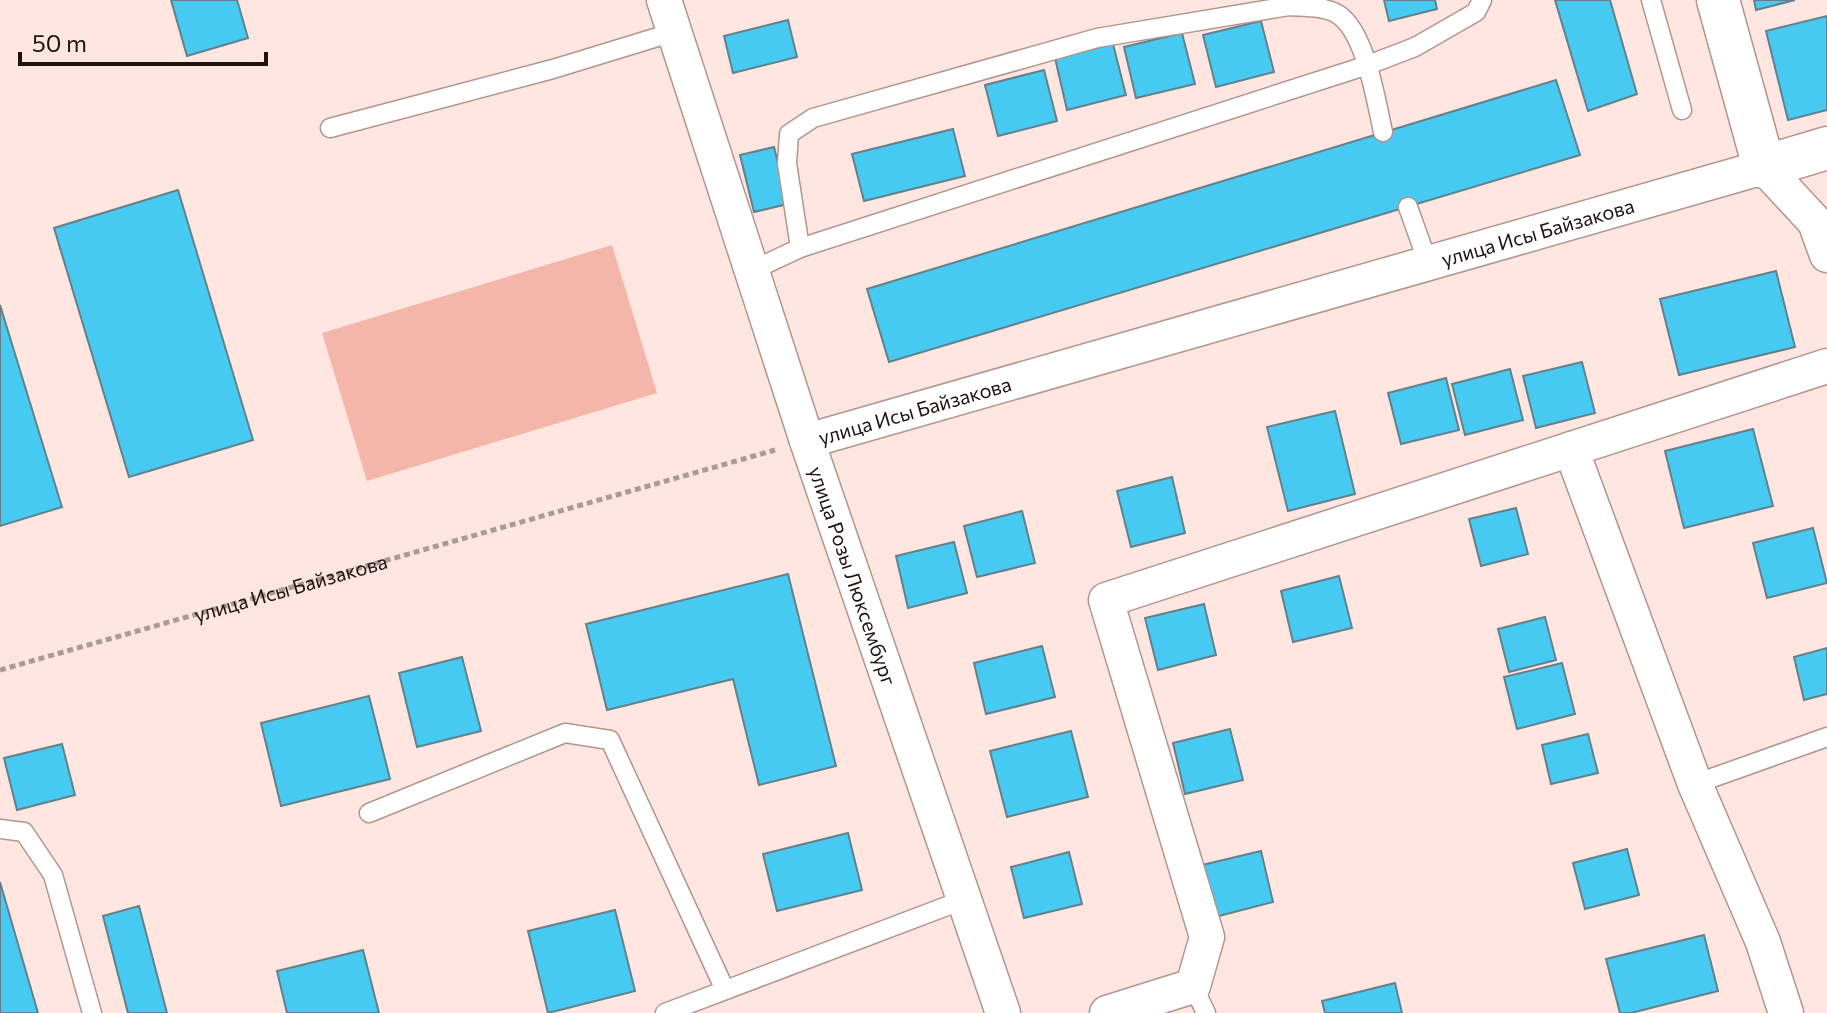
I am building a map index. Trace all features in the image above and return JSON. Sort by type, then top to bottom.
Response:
[{"type":"street","points":[[1718,0],[1764,167],[1815,222],[1827,255]]},
{"type":"street","name":"улица Розы Люксембург","points":[[669,16],[807,441],[1003,1013]]},
{"type":"street","name":"улица Исы Байзакова","points":[[807,441],[1827,148]]},
{"type":"street","points":[[1107,1013],[1200,1000],[1207,937],[1106,600],[1827,366]]},
{"type":"street","points":[[1571,449],[1695,784],[1763,942],[1786,1013]]},
{"type":"lane","points":[[753,270],[800,248],[1368,65],[1415,47],[1476,12],[1482,0]]},
{"type":"lane","points":[[1651,0],[1682,110]]},
{"type":"lane","points":[[800,248],[787,163],[789,134],[813,118],[1097,38],[1289,6],[1336,8],[1357,38],[1368,65],[1383,132]]},
{"type":"lane","points":[[330,128],[553,69],[669,16]]},
{"type":"lane","points":[[1408,207],[1428,263]]},
{"type":"lane","points":[[369,813],[565,733],[610,740],[725,990]]},
{"type":"lane","points":[[1695,784],[1827,737]]},
{"type":"lane","points":[[0,829],[24,832],[53,875],[92,1013]]},
{"type":"lane","points":[[665,1013],[963,900]]},
{"type":"path","name":"улица Исы Байзакова","points":[[0,670],[807,441]]},
{"type":"shaded area","points":[[612,245],[657,393],[367,481],[322,333]]},
{"type":"building","points":[[171,0],[237,0],[248,38],[187,56]]},
{"type":"building","points":[[1384,0],[1435,0],[1437,9],[1389,21]]},
{"type":"building","points":[[1555,0],[1610,0],[1637,94],[1588,111]]},
{"type":"building","points":[[1754,0],[1795,0],[1756,10]]},
{"type":"building","points":[[1827,16],[1827,110],[1788,120],[1766,31]]},
{"type":"building","points":[[788,20],[797,57],[733,73],[724,36]]},
{"type":"building","points":[[1261,21],[1274,72],[1216,87],[1203,35]]},
{"type":"building","points":[[1182,33],[1195,84],[1136,98],[1124,47]]},
{"type":"building","points":[[1113,44],[1126,95],[1067,110],[1055,58]]},
{"type":"building","points":[[1044,70],[1057,121],[998,136],[985,85]]},
{"type":"building","points":[[1556,80],[1580,155],[889,362],[867,289]]},
{"type":"building","points":[[953,129],[965,176],[864,201],[852,154]]},
{"type":"building","points":[[774,147],[788,204],[754,212],[740,155]]},
{"type":"building","points":[[178,190],[253,440],[129,477],[54,228]]},
{"type":"building","points":[[1776,271],[1795,347],[1679,375],[1660,299]]},
{"type":"building","points":[[0,305],[62,507],[0,526]]},
{"type":"building","points":[[1582,362],[1595,413],[1536,428],[1523,376]]},
{"type":"building","points":[[1510,369],[1523,420],[1465,435],[1452,384]]},
{"type":"building","points":[[1446,378],[1459,430],[1401,444],[1388,393]]},
{"type":"building","points":[[1335,411],[1355,494],[1288,511],[1267,427]]},
{"type":"building","points":[[1753,429],[1773,506],[1684,528],[1665,451]]},
{"type":"building","points":[[1172,477],[1185,533],[1131,547],[1117,491]]},
{"type":"building","points":[[1516,508],[1528,554],[1481,566],[1469,519]]},
{"type":"building","points":[[1022,511],[1035,563],[977,577],[964,526]]},
{"type":"building","points":[[1813,528],[1827,583],[1767,598],[1753,543]]},
{"type":"building","points":[[954,542],[967,593],[908,608],[896,556]]},
{"type":"building","points":[[788,574],[836,766],[759,785],[733,679],[607,710],[586,624]]},
{"type":"building","points":[[1339,576],[1352,628],[1293,642],[1281,591]]},
{"type":"building","points":[[1204,604],[1216,655],[1158,670],[1145,618]]},
{"type":"building","points":[[1545,617],[1556,660],[1509,672],[1498,629]]},
{"type":"building","points":[[1042,646],[1055,697],[986,714],[974,663]]},
{"type":"building","points":[[1827,648],[1827,694],[1804,700],[1794,657]]},
{"type":"building","points":[[462,657],[481,731],[417,747],[399,673]]},
{"type":"building","points":[[1562,663],[1575,714],[1517,729],[1504,677]]},
{"type":"building","points":[[369,696],[390,779],[281,806],[261,723]]},
{"type":"building","points":[[1230,729],[1243,780],[1185,794],[1173,743]]},
{"type":"building","points":[[1071,731],[1088,797],[1007,817],[990,751]]},
{"type":"building","points":[[1588,734],[1598,773],[1551,784],[1542,745]]},
{"type":"building","points":[[62,744],[75,795],[17,810],[4,758]]},
{"type":"building","points":[[848,833],[862,890],[777,911],[763,854]]},
{"type":"building","points":[[1627,849],[1639,895],[1585,909],[1573,863]]},
{"type":"building","points":[[1261,851],[1273,902],[1215,917],[1202,865]]},
{"type":"building","points":[[1069,852],[1082,904],[1024,918],[1011,867]]},
{"type":"building","points":[[0,882],[38,1013],[0,1013]]},
{"type":"building","points":[[139,906],[167,1013],[128,1013],[103,916]]},
{"type":"building","points":[[615,910],[635,991],[548,1013],[528,931]]},
{"type":"building","points":[[1704,935],[1718,991],[1631,1013],[1620,1013],[1606,959]]},
{"type":"building","points":[[363,950],[379,1013],[287,1013],[277,971]]},
{"type":"building","points":[[1395,983],[1402,1013],[1325,1013],[1322,1001]]}]
